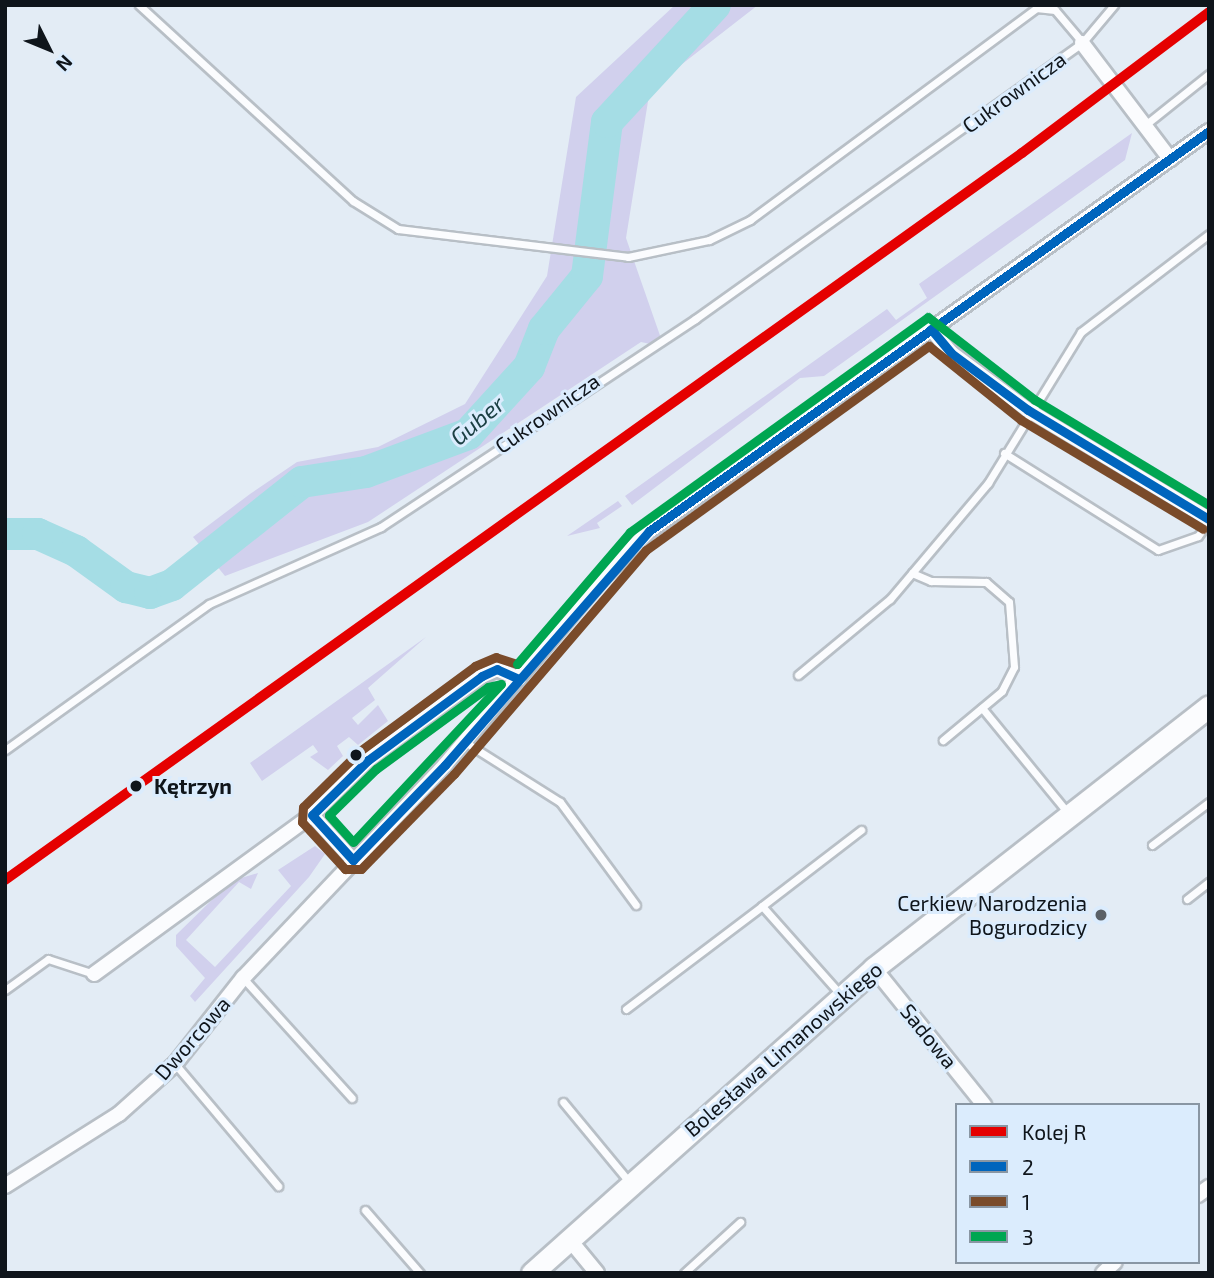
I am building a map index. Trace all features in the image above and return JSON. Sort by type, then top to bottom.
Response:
[{"type":"street","points":[[1082,43],[1170,159]]},
{"type":"street","name":"Dworcowa","points":[[5,1186],[119,1114],[175,1064],[243,978],[465,742],[602,578],[649,531],[1209,131]]},
{"type":"street","points":[[931,329],[951,353],[1028,410],[1209,520]]},
{"type":"street","points":[[93,974],[312,815],[368,760],[482,676],[497,669],[519,679]]},
{"type":"street","name":"Bolesława Limanowskiego","points":[[532,1273],[874,968],[1209,706]]},
{"type":"street","points":[[312,815],[353,860]]},
{"type":"street","name":"Sadowa","points":[[874,968],[982,1103]]},
{"type":"street","points":[[569,1239],[597,1273]]},
{"type":"lane","name":"Cukrownicza","points":[[5,750],[209,604],[348,543],[409,509],[721,301],[1082,43],[1055,10],[1036,8],[750,220],[709,240],[628,257],[561,253],[398,229],[353,201],[139,5]]},
{"type":"lane","points":[[1082,43],[1114,5]]},
{"type":"lane","points":[[1145,125],[1209,74]]},
{"type":"lane","points":[[798,675],[912,573],[988,484],[1028,410],[1081,332],[1209,234]]},
{"type":"lane","points":[[1004,453],[1158,550],[1198,536],[1209,520]]},
{"type":"lane","points":[[912,573],[931,581],[986,582],[1009,602],[1014,667],[1002,691],[943,740]]},
{"type":"lane","points":[[982,708],[1069,816]]},
{"type":"lane","points":[[465,742],[560,802],[636,905]]},
{"type":"lane","points":[[1152,845],[1209,802]]},
{"type":"lane","points":[[626,1009],[861,830]]},
{"type":"lane","points":[[1187,900],[1209,882]]},
{"type":"lane","points":[[762,906],[842,996]]},
{"type":"lane","points":[[5,990],[48,959],[93,974]]},
{"type":"lane","points":[[243,978],[352,1098]]},
{"type":"lane","points":[[175,1064],[278,1186]]},
{"type":"lane","points":[[563,1102],[630,1184]]},
{"type":"lane","points":[[365,1210],[420,1273]]},
{"type":"lane","points":[[684,1273],[740,1222]]},
{"type":"shaded area","points":[[675,5],[758,5],[650,89],[626,238],[664,347],[641,342],[368,522],[225,576],[193,537],[250,494],[297,462],[378,447],[465,404],[547,276],[576,97]]},
{"type":"shaded area","points":[[1132,133],[1125,160],[824,376],[800,378],[632,505],[625,496],[887,309],[896,320],[927,298],[919,284]]},
{"type":"shaded area","points":[[618,501],[622,506],[597,523],[600,528],[567,536]]},
{"type":"shaded area","points":[[426,637],[368,688],[375,700],[352,718],[358,725],[378,705],[388,721],[358,745],[349,737],[337,746],[343,756],[328,770],[310,757],[318,752],[313,745],[262,781],[250,763]]},
{"type":"shaded area","points":[[492,679],[499,690],[480,713]]},
{"type":"shaded area","points":[[315,846],[325,854],[309,877],[195,1002],[190,996],[205,978],[176,946],[176,935],[219,893],[238,879],[258,873],[251,889],[239,882],[186,940],[215,967],[291,886],[278,870]]},
{"type":"waterway","name":"Guber","points":[[5,534],[38,534],[76,551],[126,587],[150,593],[172,585],[302,482],[366,472],[468,434],[529,367],[544,329],[587,276],[607,122],[715,5]]},
{"type":"rail line","name":"R","points":[[5,880],[1022,153],[1209,12]]},
{"type":"transit line","name":"2","points":[[519,679],[497,669],[482,676],[368,760],[312,815],[353,860],[445,765],[649,531],[1209,131]]},
{"type":"transit line","name":"3","points":[[517,664],[630,532],[928,317],[1035,400],[1209,505]]},
{"type":"transit line","name":"2","points":[[931,329],[951,353],[1028,410],[1209,519]]},
{"type":"transit line","name":"1","points":[[517,664],[496,657],[475,666],[361,750],[303,807],[302,822],[345,869],[361,869],[454,774],[646,550],[929,346],[1021,420],[1203,529]]},
{"type":"transit line","name":"3","points":[[501,684],[353,842],[329,815],[376,769],[488,687],[501,684]]},
{"type":"place","name":"Kętrzyn","points":[[136,786]]},
{"type":"place","name":"Cerkiew Narodzenia Bogurodzicy","points":[[1101,915]]}]
